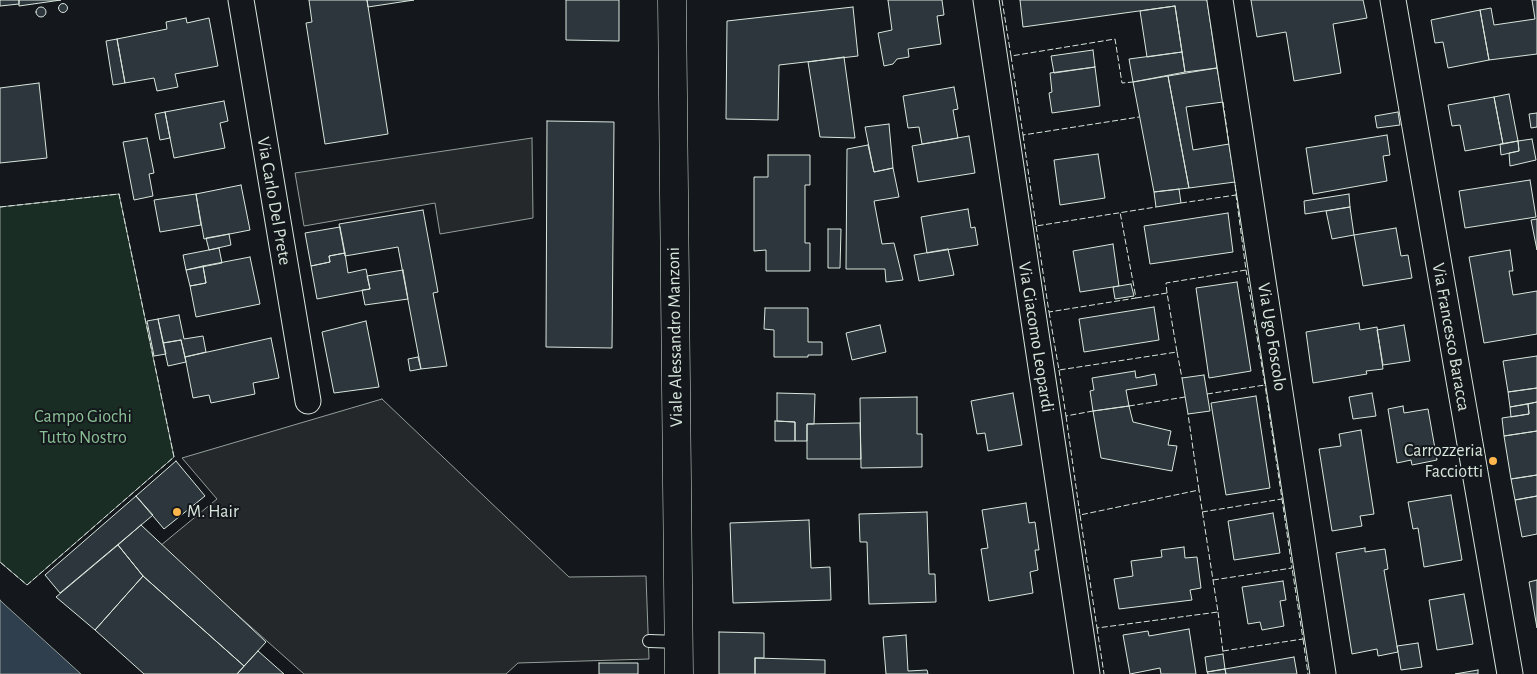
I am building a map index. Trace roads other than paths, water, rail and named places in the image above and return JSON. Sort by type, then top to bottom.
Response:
[{"type":"street","name":"Via Carlo Del Prete","points":[[241,0],[308,401]]},
{"type":"street","name":"Viale Alessandro Manzoni","points":[[672,0],[679,674]]},
{"type":"street","name":"Via Giacomo Leopardi","points":[[986,0],[1087,674]]},
{"type":"street","name":"Via Ugo Foscolo","points":[[1220,0],[1323,674]]},
{"type":"street","name":"Via Francesco Baracca","points":[[1393,0],[1510,674]]},
{"type":"lane","points":[[649,641],[678,642]]},
{"type":"water","points":[[0,600],[4,604],[81,674],[0,674]]},
{"type":"place","name":"Carrozzeria Facciotti","points":[[1493,461]]},
{"type":"place","name":"M. Hair","points":[[177,512]]},
{"type":"park label","name":"Campo Giochi Tutto Nostro","points":[[83,427]]}]
